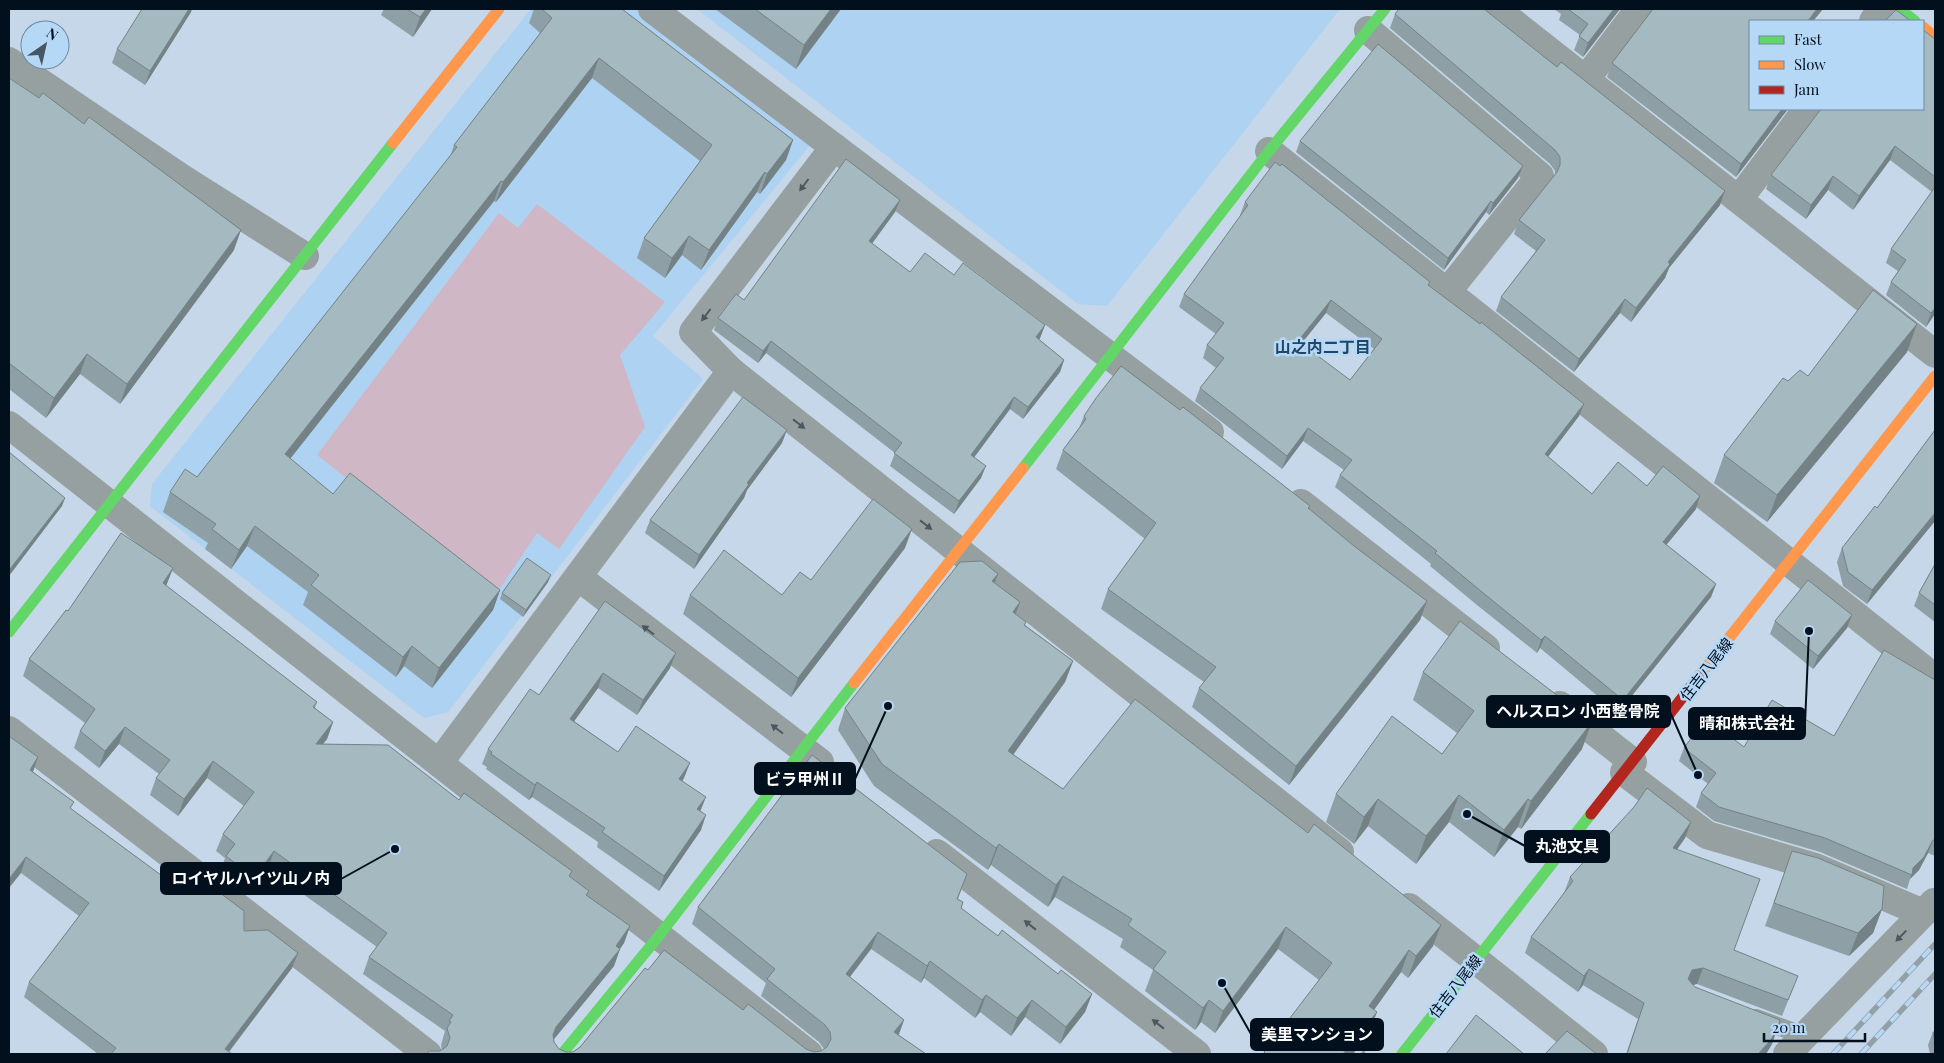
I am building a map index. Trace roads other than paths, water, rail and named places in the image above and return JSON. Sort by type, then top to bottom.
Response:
[{"type":"street","points":[[9,632],[499,9]]},
{"type":"street","points":[[652,9],[1112,356],[1230,448]]},
{"type":"street","points":[[562,1054],[658,937],[802,749],[1112,356],[1269,152],[1385,9]]},
{"type":"street","points":[[1496,9],[1935,354]]},
{"type":"street","points":[[1586,79],[1639,9]]},
{"type":"street","points":[[1874,20],[1882,9]]},
{"type":"street","points":[[1900,9],[1914,20]]},
{"type":"street","points":[[1924,28],[1935,37]]},
{"type":"street","points":[[1368,30],[1540,176],[1447,292]]},
{"type":"street","points":[[9,61],[182,178],[305,256]]},
{"type":"street","points":[[1739,199],[1806,110]]},
{"type":"street","points":[[834,147],[693,332],[731,371],[1356,866]]},
{"type":"street","points":[[1269,152],[1935,678]]},
{"type":"street","points":[[439,763],[731,371]]},
{"type":"street","name":"住吉八尾線","points":[[1402,1054],[1935,376]]},
{"type":"street","points":[[9,425],[808,1054]]},
{"type":"street","points":[[1285,491],[1505,662]]},
{"type":"street","points":[[578,576],[842,779]]},
{"type":"street","points":[[1536,687],[1707,835],[1815,868],[1929,907],[1796,1045]]},
{"type":"street","points":[[9,730],[428,1054]]},
{"type":"street","points":[[921,840],[1196,1054]]},
{"type":"street","points":[[1388,890],[1594,1054]]},
{"type":"lane","points":[[1740,1012],[1796,1045]]},
{"type":"railway","points":[[1833,1054],[1935,944]]},
{"type":"railway","points":[[1861,1054],[1935,974]]},
{"type":"place","name":"晴和株式会社","points":[[1809,631]]},
{"type":"place","name":"ビラ甲州Ⅱ","points":[[888,706]]},
{"type":"place","name":"ヘルスロン 小西整骨院","points":[[1698,775]]},
{"type":"place","name":"丸池文具","points":[[1467,814]]},
{"type":"place","name":"ロイヤルハイツ山ノ内","points":[[395,849]]},
{"type":"place","name":"美里マンション","points":[[1222,983]]},
{"type":"district","name":"山之内二丁目","points":[[1323,346]]}]
